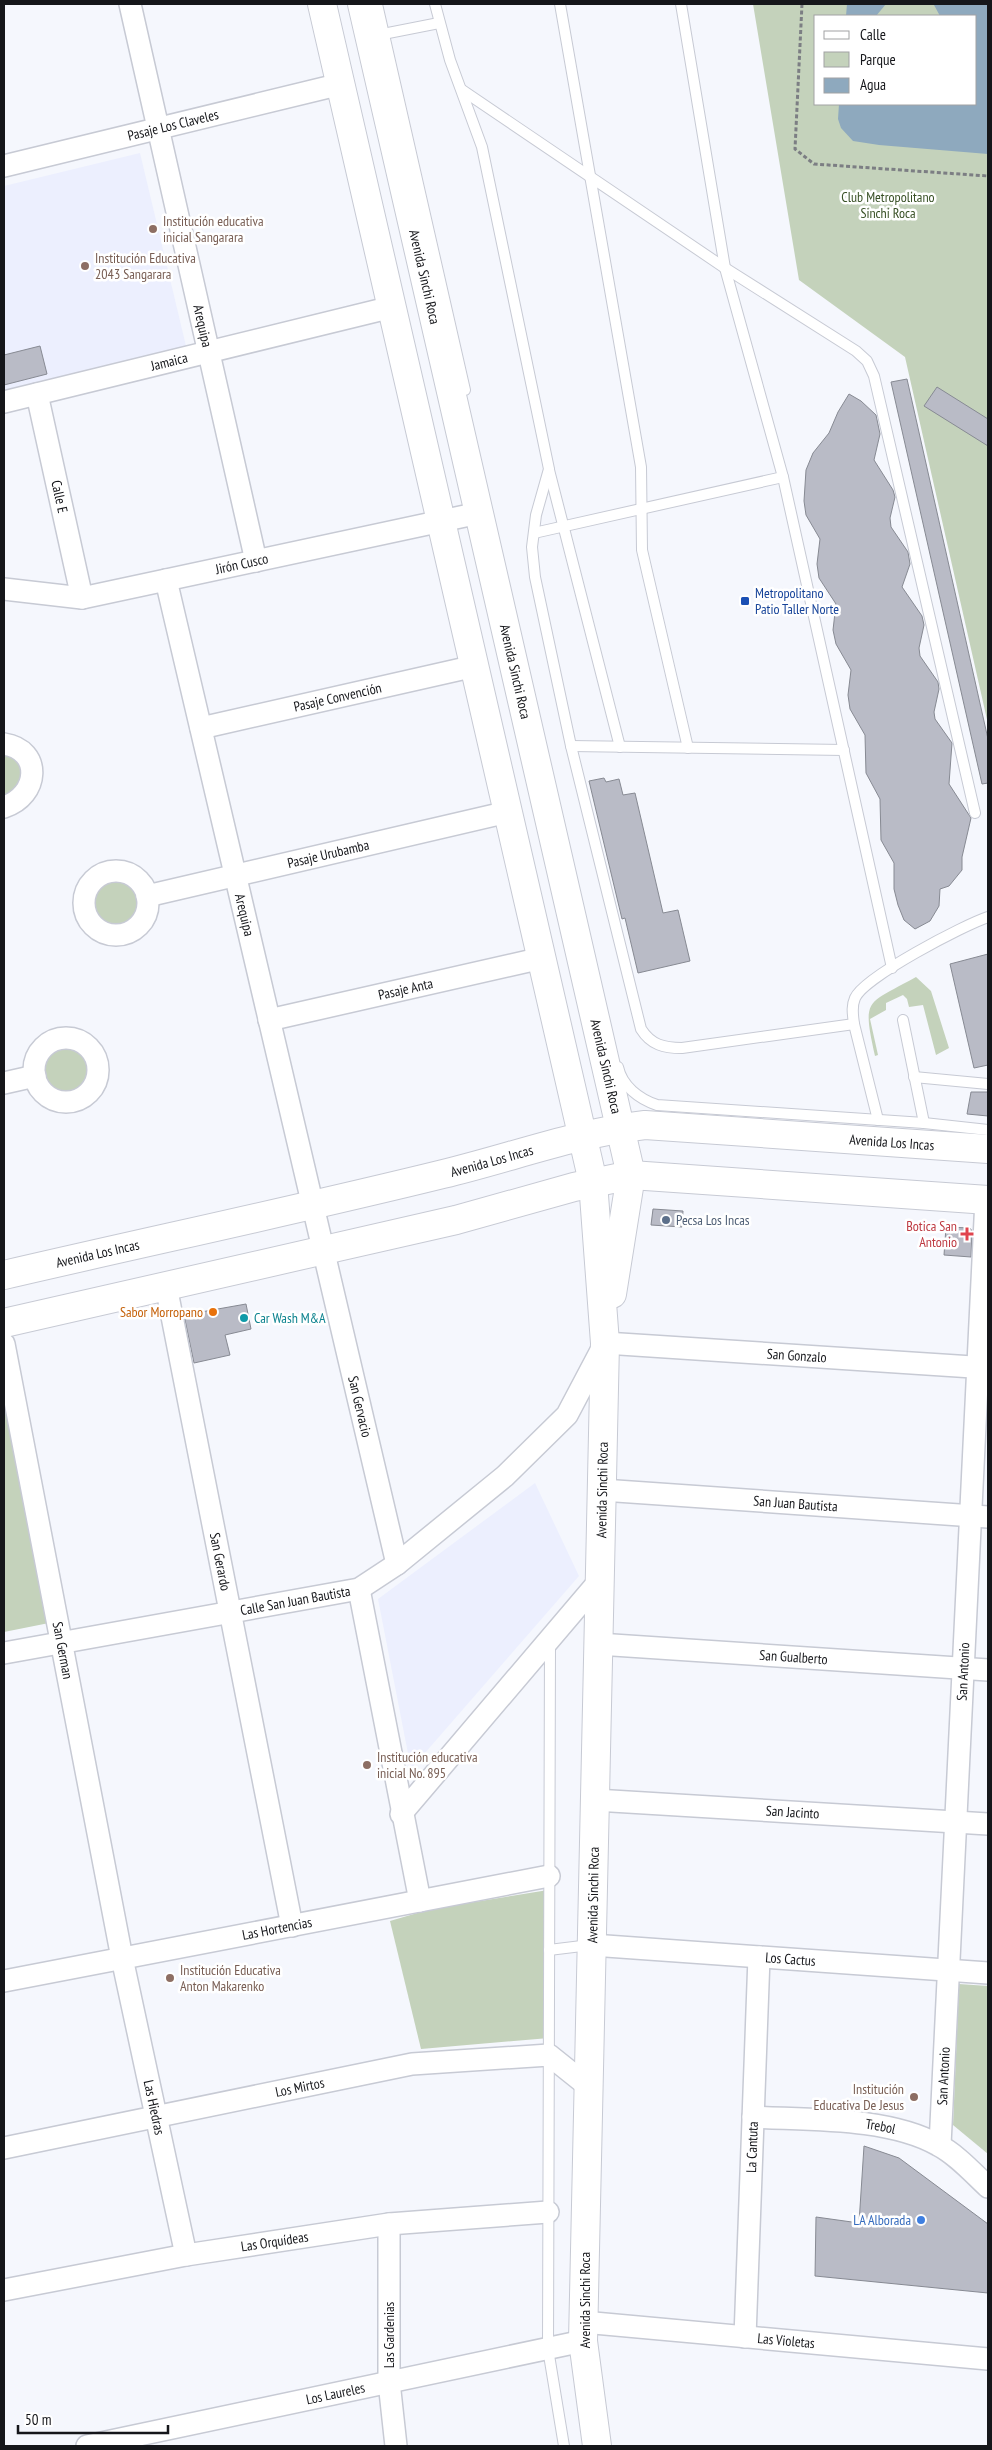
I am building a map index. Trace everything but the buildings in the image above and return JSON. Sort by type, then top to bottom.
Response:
[{"type":"main road","name":"Avenida Sinchi Roca","points":[[322,4],[593,1182],[605,1343],[590,2087],[583,2331],[596,2446]]},
{"type":"main road","name":"Avenida Sinchi Roca","points":[[362,4],[377,35],[479,513],[631,1174],[605,1343]]},
{"type":"main road","name":"Avenida Los Incas","points":[[4,1275],[445,1174],[620,1128],[645,1125],[988,1149]]},
{"type":"main road","points":[[4,1324],[456,1220],[593,1182],[631,1174],[987,1200]]},
{"type":"street","name":"Arequipa","points":[[130,4],[256,561]]},
{"type":"street","name":"Pasaje Los Claveles","points":[[4,166],[341,84]]},
{"type":"street","name":"Jamaica","points":[[4,402],[392,307]]},
{"type":"street","name":"Calle E","points":[[37,394],[82,598]]},
{"type":"street","name":"Jirón Cusco","points":[[4,590],[82,598],[479,513]]},
{"type":"street","name":"Arequipa","points":[[166,580],[324,1250]]},
{"type":"street","name":"Pasaje Convención","points":[[201,728],[475,666]]},
{"type":"street","points":[[4,744],[19,750],[26,757],[31,767],[32,778],[29,788],[23,797],[4,807]]},
{"type":"street","name":"Pasaje Urubamba","points":[[147,896],[508,812]]},
{"type":"street","name":"Pasaje Anta","points":[[270,1020],[542,958]]},
{"type":"street","points":[[4,1083],[35,1076]]},
{"type":"street","name":"San Antonio","points":[[940,2145],[963,1668],[979,1517],[987,1200]]},
{"type":"street","name":"San Gervacio","points":[[324,1250],[397,1564]]},
{"type":"street","name":"San Gerardo","points":[[166,1286],[292,1926]]},
{"type":"street","name":"San Gonzalo","points":[[605,1343],[984,1368]]},
{"type":"street","name":"Calle San Juan Bautista","points":[[4,1653],[359,1589],[397,1564],[505,1476],[567,1415],[605,1343]]},
{"type":"street","name":"San German","points":[[4,1344],[122,1958]]},
{"type":"street","name":"San Juan Bautista","points":[[602,1490],[979,1517]]},
{"type":"street","points":[[401,1814],[600,1580]]},
{"type":"street","points":[[359,1589],[401,1814],[420,1901]]},
{"type":"street","name":"San Gualberto","points":[[598,1644],[988,1670]]},
{"type":"street","name":"San Jacinto","points":[[595,1800],[988,1824]]},
{"type":"street","name":"Las Hortencias","points":[[4,1981],[549,1876]]},
{"type":"street","name":"Los Cactus","points":[[592,1945],[988,1973]]},
{"type":"street","name":"La Cantuta","points":[[745,2337],[759,1957]]},
{"type":"street","name":"Las Hiedras","points":[[122,1958],[186,2255]]},
{"type":"street","points":[[549,2055],[590,2087]]},
{"type":"street","name":"Los Mirtos","points":[[4,2148],[412,2064],[549,2055]]},
{"type":"street","name":"Trebol","points":[[753,2116],[836,2121],[907,2130],[940,2145],[988,2187]]},
{"type":"street","name":"Las Orquídeas","points":[[4,2290],[186,2255],[389,2224],[548,2212]]},
{"type":"street","name":"Las Gardenias","points":[[389,2224],[390,2382],[396,2446]]},
{"type":"street","name":"Las Violetas","points":[[583,2331],[745,2337],[988,2359]]},
{"type":"street","name":"Los Laureles","points":[[87,2446],[548,2348],[583,2331]]},
{"type":"lane","points":[[377,4],[377,35],[468,402]]},
{"type":"lane","points":[[435,4],[439,23],[482,147],[549,468],[620,747]]},
{"type":"lane","points":[[560,4],[641,467],[642,550],[688,748]]},
{"type":"lane","points":[[681,4],[725,268],[783,477],[892,968]]},
{"type":"lane","points":[[377,35],[439,23]]},
{"type":"lane","points":[[462,90],[725,268],[856,351],[867,361],[874,376],[975,812]]},
{"type":"lane","points":[[549,468],[536,515],[534,534],[535,577],[571,746],[637,1018],[646,1037],[663,1047],[682,1048],[854,1024]]},
{"type":"lane","points":[[534,534],[783,477]]},
{"type":"lane","points":[[571,746],[844,750]]},
{"type":"lane","points":[[878,1120],[854,1024],[852,1009],[855,996],[864,986],[892,968],[952,933],[988,917]]},
{"type":"lane","points":[[903,1020],[924,1123]]},
{"type":"lane","points":[[615,1053],[619,1072],[627,1086],[644,1101],[656,1105],[924,1123],[988,1130]]},
{"type":"lane","points":[[914,1077],[988,1084]]},
{"type":"lane","points":[[550,1639],[548,2348],[564,2446]]},
{"type":"lane","points":[[549,1950],[592,1945]]},
{"type":"path","points":[[802,4],[795,150],[814,164],[988,176]]},
{"type":"shaded area","name":"Institución Educativa 2043 Sangarara","points":[[140,153],[186,346],[4,390],[4,186]]},
{"type":"shaded area","points":[[535,1483],[579,1576],[411,1769],[378,1599]]},
{"type":"green space","name":"Club Metropolitano Sinchi Roca","points":[[753,4],[988,4],[988,724],[905,357],[799,280]]},
{"type":"green space","points":[[4,751],[19,760],[24,784],[4,800]]},
{"type":"green space","points":[[116,876],[126,878],[135,884],[141,893],[143,903],[141,913],[135,922],[126,928],[116,930],[106,928],[97,922],[91,913],[89,903],[91,893],[97,884],[106,878]]},
{"type":"green space","points":[[916,977],[931,991],[949,1048],[936,1055],[923,1005],[909,1007],[907,999],[903,995],[886,1003],[886,1010],[870,1019],[878,1055],[875,1056],[869,1023],[869,1012],[872,1005],[887,993]]},
{"type":"green space","points":[[67,1045],[81,1049],[88,1056],[92,1070],[88,1084],[81,1091],[67,1095],[53,1091],[46,1084],[42,1070],[46,1056],[53,1049]]},
{"type":"green space","points":[[4,1388],[49,1623],[4,1632]]},
{"type":"green space","points":[[548,1890],[549,2038],[421,2049],[390,1921],[431,1909]]},
{"type":"green space","points":[[959,1984],[988,1986],[988,2154],[953,2125]]},
{"type":"water","points":[[847,4],[886,4],[877,15],[846,15]]},
{"type":"water","points":[[924,4],[988,4],[988,154],[853,141],[841,128],[838,119],[839,105],[977,105],[977,15],[939,15],[934,5]]},
{"type":"place","name":"Institución educativa inicial Sangarara","points":[[153,229]]},
{"type":"place","name":"Institución Educativa 2043 Sangarara","points":[[85,266]]},
{"type":"place","name":"Metropolitano Patio Taller Norte","points":[[745,601]]},
{"type":"place","name":"Pecsa Los Incas","points":[[666,1220]]},
{"type":"place","name":"Botica San Antonio","points":[[967,1234]]},
{"type":"place","name":"Sabor Morropano","points":[[213,1312]]},
{"type":"place","name":"Car Wash M&A","points":[[244,1318]]},
{"type":"place","name":"Institución educativa inicial No. 895","points":[[367,1765]]},
{"type":"place","name":"Institución Educativa Anton Makarenko","points":[[170,1978]]},
{"type":"place","name":"Institución Educativa De Jesus","points":[[914,2097]]},
{"type":"place","name":"LA Alborada","points":[[921,2220]]}]
